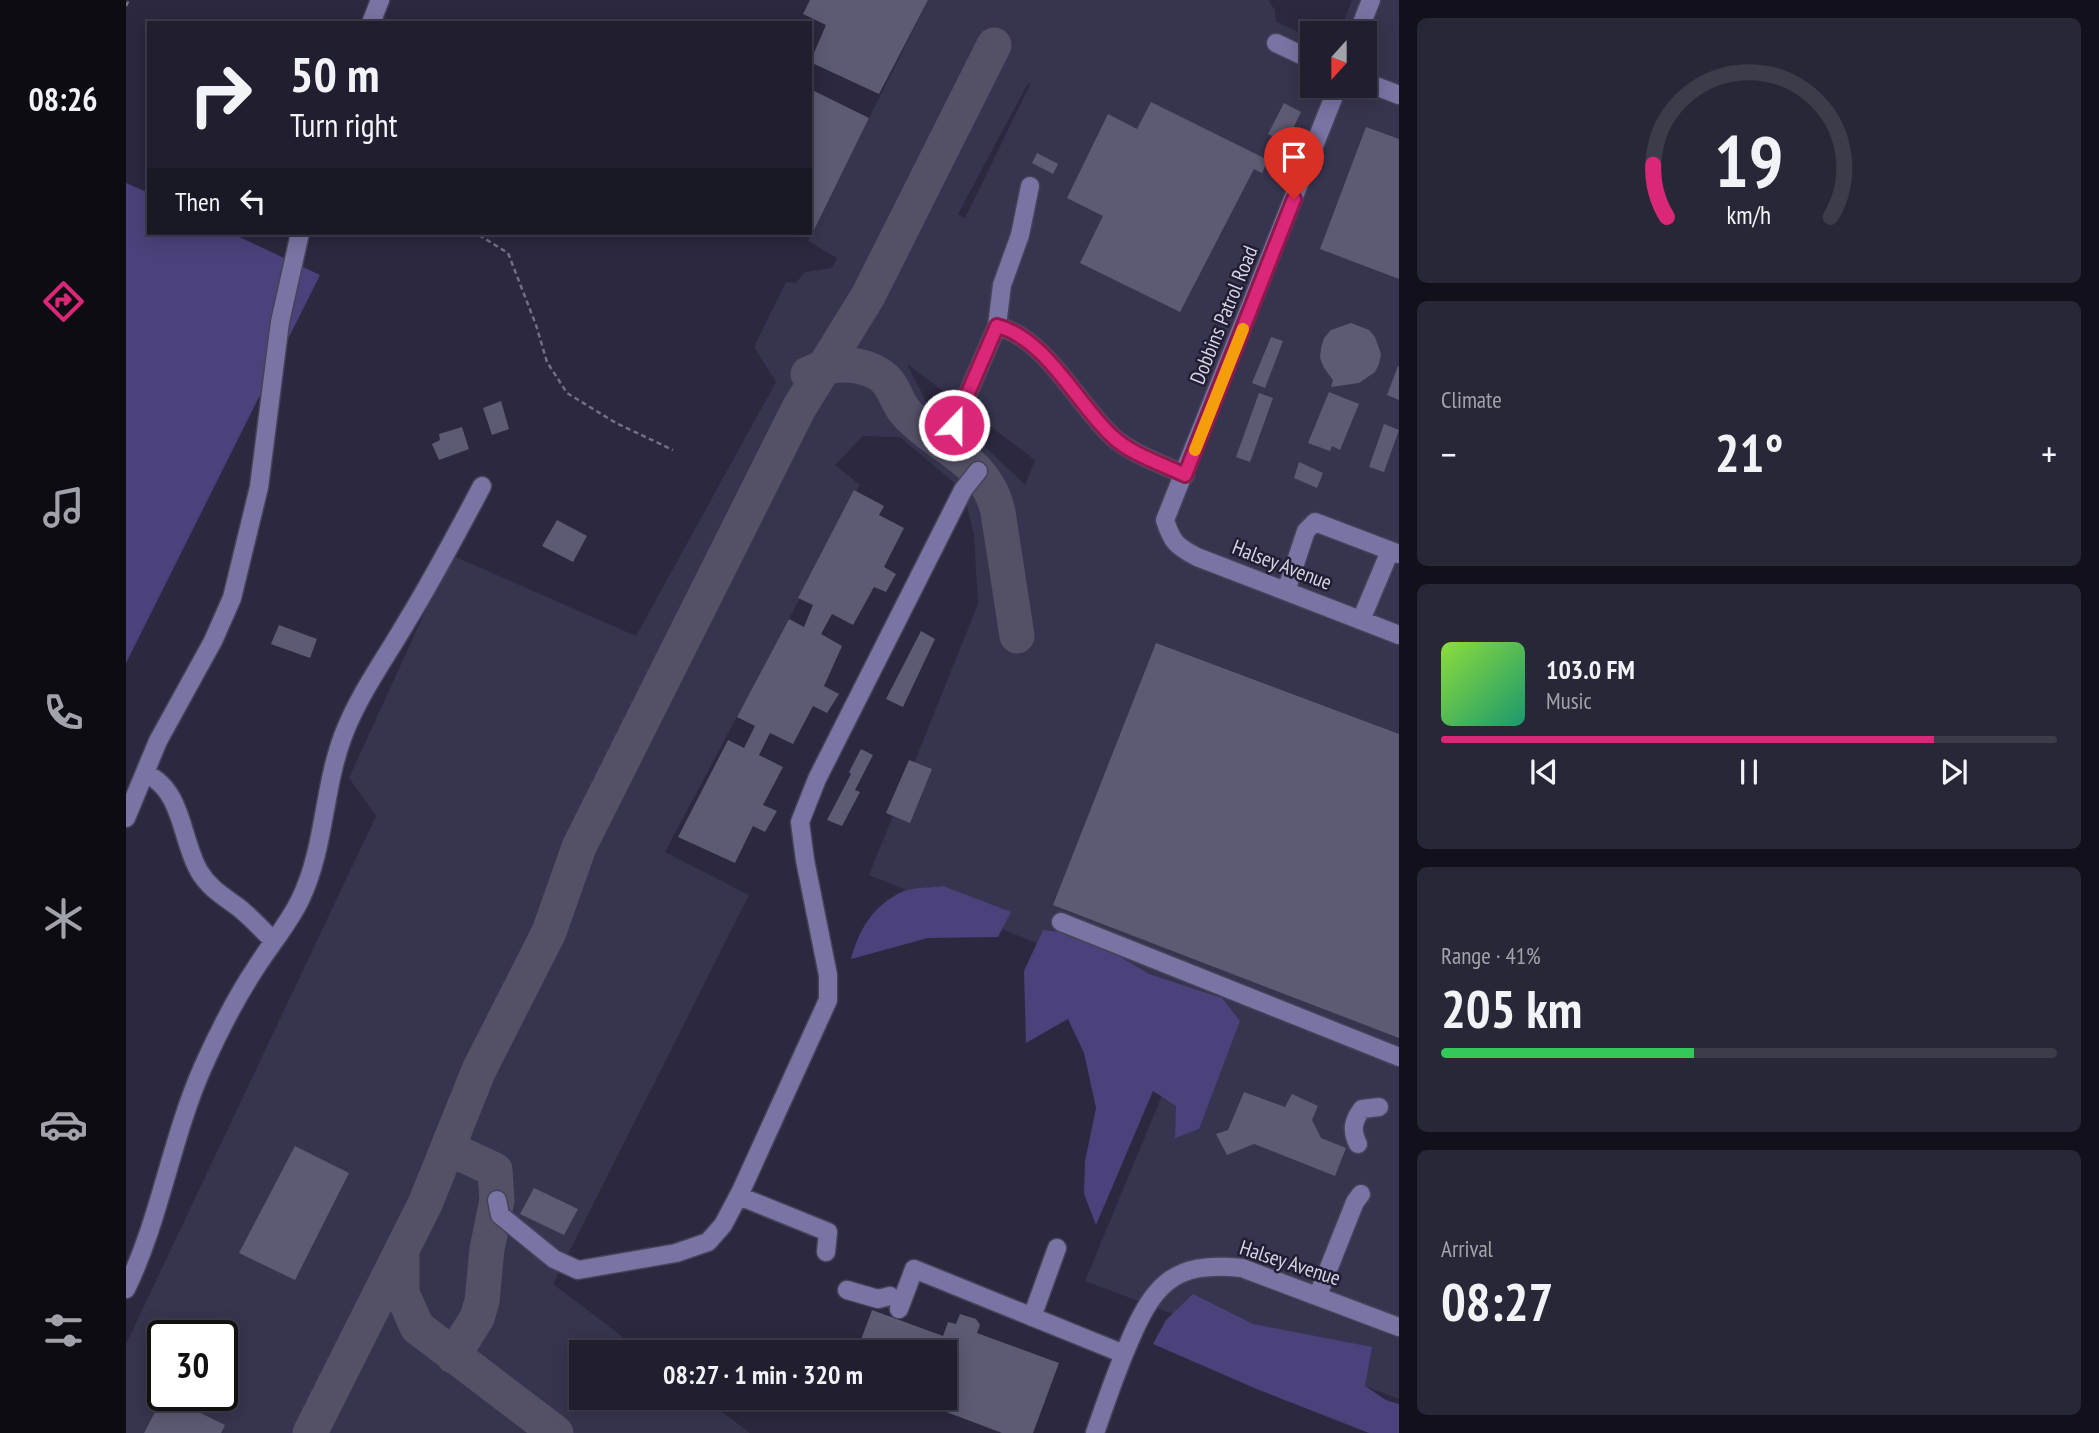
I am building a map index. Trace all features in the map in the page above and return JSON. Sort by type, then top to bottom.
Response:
[{"type":"street","points":[[372,21],[380,0]]},
{"type":"street","points":[[1363,21],[1371,0]]},
{"type":"street","points":[[1276,43],[1300,54]]},
{"type":"street","points":[[1377,87],[1399,95]]},
{"type":"street","name":"Dobbins Patrol Road","points":[[1165,520],[1333,98]]},
{"type":"street","points":[[954,425],[997,326],[1002,285],[1020,235],[1030,186]]},
{"type":"street","points":[[126,818],[158,741],[213,641],[232,598],[259,487],[280,322],[300,235]]},
{"type":"street","points":[[997,326],[1011,330],[1035,349],[1114,438],[1185,475]]},
{"type":"street","points":[[497,1200],[500,1215],[554,1259],[578,1270],[676,1252],[708,1242],[723,1225],[828,1000],[828,975],[800,822],[817,779],[962,490],[978,471]]},
{"type":"street","points":[[126,1289],[137,1266],[178,1130],[202,1070],[233,1004],[300,901],[308,881],[342,737],[369,680],[407,621],[482,486]]},
{"type":"street","name":"Halsey Avenue","points":[[1165,520],[1171,539],[1181,549],[1197,557],[1399,635]]},
{"type":"street","points":[[1286,591],[1306,531],[1315,522],[1394,552],[1361,620]]},
{"type":"street","points":[[146,774],[166,789],[199,870],[214,891],[240,908],[274,941]]},
{"type":"street","points":[[1061,922],[1399,1057]]},
{"type":"street","points":[[1358,1144],[1353,1128],[1358,1114],[1362,1109],[1379,1107]]},
{"type":"street","points":[[1318,1295],[1355,1202],[1362,1194]]},
{"type":"street","points":[[738,1196],[828,1232],[826,1252]]},
{"type":"street","points":[[1032,1317],[1057,1248]]},
{"type":"street","name":"Halsey Avenue","points":[[1095,1433],[1142,1310],[1154,1293],[1171,1278],[1188,1270],[1222,1265],[1242,1268],[1399,1327]]},
{"type":"street","points":[[847,1290],[894,1303],[915,1269],[1124,1354]]},
{"type":"path","points":[[126,6],[129,0]]},
{"type":"path","points":[[479,235],[508,253],[536,325],[547,362],[567,393],[615,423],[673,450]]},
{"type":"shaded area","points":[[928,0],[1268,0],[1275,10],[1276,22],[1300,33],[1300,98],[1377,98],[1377,21],[1344,21],[1352,0],[1399,0],[1399,1399],[1085,1281],[1198,1009],[869,875],[978,604],[974,535],[963,490],[900,437],[863,436],[835,465],[860,485],[665,852],[749,895],[553,1284],[627,1340],[569,1340],[569,1410],[720,1410],[750,1433],[126,1433],[126,1344],[376,816],[349,778],[451,555],[636,636],[776,382],[754,347],[786,282],[796,283],[805,272],[832,268],[837,258],[808,241]],"holes":[[[1031,83],[964,218],[958,214],[1027,85]],[[907,364],[1035,460],[1025,485],[981,443],[929,407]]]},
{"type":"shaded area","points":[[126,183],[147,192],[147,235],[235,235],[320,275],[126,663]]},
{"type":"shaded area","points":[[943,886],[1011,912],[998,937],[928,938],[851,959],[863,928],[884,903],[904,891]]},
{"type":"shaded area","points":[[1043,930],[1084,935],[1149,974],[1222,998],[1240,1021],[1199,1129],[1175,1138],[1176,1106],[1153,1091],[1096,1225],[1084,1194],[1085,1161],[1096,1108],[1084,1053],[1068,1019],[1026,1043],[1024,971]]},
{"type":"shaded area","points":[[1193,1294],[1253,1324],[1372,1347],[1365,1386],[1386,1400],[1399,1404],[1399,1433],[1369,1433],[1259,1390],[1153,1344],[1166,1320]]},
{"type":"building","points":[[810,0],[928,0],[879,94],[812,63],[826,25],[803,14]]},
{"type":"building","points":[[812,90],[869,118],[812,234]]},
{"type":"building","points":[[1151,102],[1268,160],[1262,173],[1254,169],[1180,312],[1080,263],[1103,216],[1067,198],[1108,114],[1137,129]]},
{"type":"building","points":[[1284,103],[1301,112],[1286,143],[1268,134]]},
{"type":"building","points":[[1366,127],[1399,139],[1399,279],[1320,249]]},
{"type":"building","points":[[1037,153],[1058,164],[1053,174],[1032,163]]},
{"type":"building","points":[[1351,323],[1369,330],[1375,337],[1381,354],[1379,364],[1375,372],[1359,383],[1331,387],[1333,380],[1320,358],[1324,338],[1331,330]]},
{"type":"building","points":[[1271,337],[1283,341],[1265,388],[1252,383]]},
{"type":"building","points":[[1399,366],[1399,400],[1387,395]]},
{"type":"building","points":[[1329,392],[1359,404],[1340,450],[1332,446],[1330,451],[1308,443]]},
{"type":"building","points":[[1259,393],[1273,398],[1250,462],[1236,457]]},
{"type":"building","points":[[501,401],[509,429],[492,435],[483,408]]},
{"type":"building","points":[[1384,424],[1399,430],[1384,472],[1369,467]]},
{"type":"building","points":[[462,427],[469,449],[439,460],[432,444],[440,440],[439,434]]},
{"type":"building","points":[[1299,462],[1323,473],[1317,488],[1294,478]]},
{"type":"building","points":[[854,490],[884,506],[879,515],[904,528],[884,567],[896,574],[886,592],[874,587],[853,625],[832,614],[821,634],[842,646],[824,686],[839,694],[827,713],[813,706],[793,744],[770,733],[759,755],[783,767],[763,805],[777,811],[765,832],[753,826],[735,863],[678,837],[728,740],[744,748],[755,726],[737,717],[789,619],[804,627],[813,605],[798,598]]},
{"type":"building","points":[[557,520],[587,536],[573,562],[542,546]]},
{"type":"building","points":[[279,625],[317,639],[310,658],[271,644]]},
{"type":"building","points":[[921,631],[935,639],[903,707],[886,699]]},
{"type":"building","points":[[1156,643],[1399,734],[1399,1038],[1053,905]]},
{"type":"building","points":[[861,749],[873,755],[855,790],[860,792],[842,826],[827,820]]},
{"type":"building","points":[[909,760],[932,769],[910,823],[886,813]]},
{"type":"building","points":[[1244,1092],[1285,1107],[1292,1094],[1318,1106],[1312,1120],[1321,1138],[1346,1148],[1335,1176],[1254,1144],[1227,1155],[1216,1134],[1228,1130]]},
{"type":"building","points":[[295,1146],[349,1173],[295,1280],[239,1253]]},
{"type":"building","points":[[534,1188],[578,1209],[564,1235],[520,1214]]},
{"type":"building","points":[[872,1310],[943,1336],[948,1322],[956,1324],[960,1314],[976,1319],[980,1325],[977,1333],[1059,1363],[1033,1433],[1002,1433],[941,1410],[957,1410],[957,1340],[861,1340]]},
{"type":"building","points":[[156,1411],[197,1411],[225,1425],[221,1433],[144,1433]]},
{"type":"taxiway","points":[[310,1433],[425,1204],[479,1070],[549,932],[579,847],[799,408],[868,296],[994,45]]},
{"type":"taxiway","points":[[808,374],[831,366],[847,365],[863,367],[879,374],[890,385],[908,415],[984,479],[998,512],[1017,636]]},
{"type":"taxiway","points":[[448,1148],[495,1170],[497,1200],[487,1249],[482,1301],[477,1318],[453,1356]]},
{"type":"taxiway","points":[[402,1255],[402,1293],[417,1327],[556,1433]]},
{"type":"slow traffic","points":[[1195,450],[1243,329]]},
{"type":"route","points":[[954,425],[997,326],[1011,330],[1035,349],[1114,438],[1185,475],[1294,199]]}]
